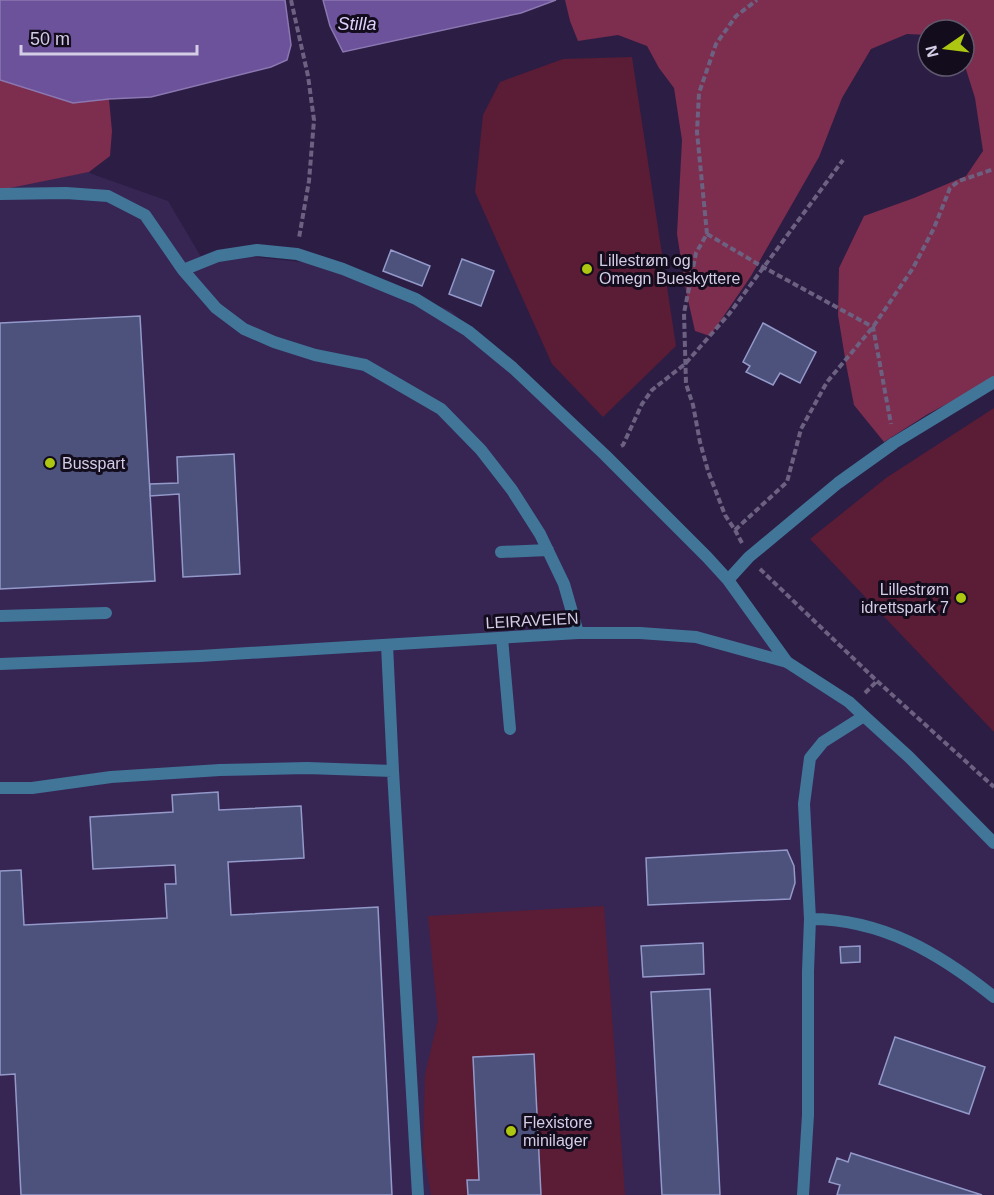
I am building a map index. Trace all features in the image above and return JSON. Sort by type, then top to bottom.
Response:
[{"type":"street","points":[[0,194],[66,193],[108,196],[146,215],[183,270],[216,308],[244,329],[274,342],[315,355],[365,365],[441,409],[481,450],[512,490],[540,534],[564,584],[578,633]]},
{"type":"street","points":[[183,270],[218,256],[257,250],[297,254],[343,269],[416,299],[468,331],[513,368],[604,455],[728,580],[787,662]]},
{"type":"street","points":[[728,580],[749,557],[838,483],[894,443],[994,382]]},
{"type":"street","points":[[501,552],[548,550]]},
{"type":"street","points":[[0,616],[106,613]]},
{"type":"street","name":"LEIRAVEIEN","points":[[0,664],[200,656],[578,633],[696,636],[787,662],[849,702],[909,757],[994,843]]},
{"type":"street","points":[[502,638],[510,729]]},
{"type":"street","points":[[387,645],[418,1195]]},
{"type":"street","points":[[803,1195],[808,1115],[810,919],[804,804],[810,758],[823,742],[864,716]]},
{"type":"street","points":[[0,788],[32,788],[111,777],[220,770],[307,768],[393,771]]},
{"type":"street","points":[[810,919],[849,923],[895,934],[943,960],[994,997]]},
{"type":"path","points":[[291,0],[308,76],[314,120],[309,181],[297,254]]},
{"type":"path","points":[[757,0],[736,16],[716,44],[699,93],[697,132],[708,234],[696,254],[684,313],[686,384],[708,471],[725,515],[735,530],[787,482],[801,429],[828,382],[873,327],[913,268],[934,228],[950,188],[959,181],[994,169]]},
{"type":"path","points":[[604,455],[623,445],[642,404],[652,390],[685,364],[729,314],[843,160]]},
{"type":"path","points":[[708,234],[873,327]]},
{"type":"path","points":[[873,327],[894,443]]},
{"type":"path","points":[[749,557],[878,681],[994,787]]},
{"type":"path","points":[[860,697],[878,681]]},
{"type":"shaded area","points":[[565,0],[994,0],[994,379],[928,414],[884,442],[854,405],[838,315],[839,268],[864,216],[966,176],[983,151],[975,98],[969,78],[976,78],[976,18],[916,18],[916,34],[907,34],[871,49],[842,98],[819,157],[751,276],[710,336],[695,331],[677,234],[682,140],[674,88],[659,68],[647,46],[618,35],[578,41]]},
{"type":"shaded area","name":"Lillestrøm og Omegn Bueskyttere","points":[[632,57],[676,346],[603,417],[552,364],[475,192],[483,115],[500,82],[563,59]]},
{"type":"shaded area","points":[[0,80],[73,103],[109,99],[112,131],[110,156],[89,172],[0,190]]},
{"type":"shaded area","points":[[89,172],[168,201],[204,262],[235,255],[346,267],[451,311],[511,370],[685,530],[769,644],[834,696],[994,842],[994,1195],[0,1195],[0,179]]},
{"type":"shaded area","points":[[994,408],[994,732],[810,539],[886,478]]},
{"type":"shaded area","points":[[604,906],[625,1195],[431,1195],[423,1150],[425,1075],[438,1019],[428,916]]},
{"type":"water","name":"Stilla","points":[[0,0],[285,0],[291,45],[287,60],[271,67],[151,97],[73,103],[0,80]]},
{"type":"water","name":"Stilla","points":[[323,0],[556,0],[521,13],[343,52],[330,26]]},
{"type":"building","points":[[391,250],[430,266],[422,286],[383,271]]},
{"type":"building","points":[[462,259],[494,271],[481,306],[449,294]]},
{"type":"building","points":[[140,316],[155,581],[0,589],[0,323]]},
{"type":"building","points":[[763,323],[816,352],[800,383],[780,373],[773,385],[746,372],[750,366],[743,362]]},
{"type":"building","points":[[234,454],[240,574],[183,577],[179,494],[150,496],[150,484],[178,483],[177,457]]},
{"type":"building","points":[[218,792],[219,810],[301,806],[304,858],[228,862],[231,915],[378,907],[392,1195],[21,1195],[15,1074],[0,1075],[0,871],[21,870],[24,925],[167,918],[165,884],[176,884],[175,865],[93,869],[90,817],[173,812],[172,795]]},
{"type":"building","points":[[787,850],[794,866],[795,883],[790,899],[648,905],[646,858]]},
{"type":"building","points":[[703,943],[704,974],[643,977],[641,946]]},
{"type":"building","points":[[860,946],[860,962],[841,963],[840,947]]},
{"type":"building","points":[[710,989],[720,1195],[662,1195],[651,992]]},
{"type":"building","points":[[895,1037],[985,1067],[969,1114],[879,1084]]},
{"type":"building","points":[[534,1054],[541,1195],[468,1195],[467,1180],[479,1180],[473,1057]]},
{"type":"building","points":[[851,1153],[982,1195],[837,1195],[840,1185],[829,1182],[837,1158],[848,1162]]},
{"type":"place","name":"Lillestrøm og Omegn Bueskyttere","points":[[587,269]]},
{"type":"place","name":"Busspart","points":[[50,463]]},
{"type":"place","name":"Lillestrøm idrettspark 7","points":[[961,598]]},
{"type":"place","name":"Flexistore minilager","points":[[511,1131]]}]
